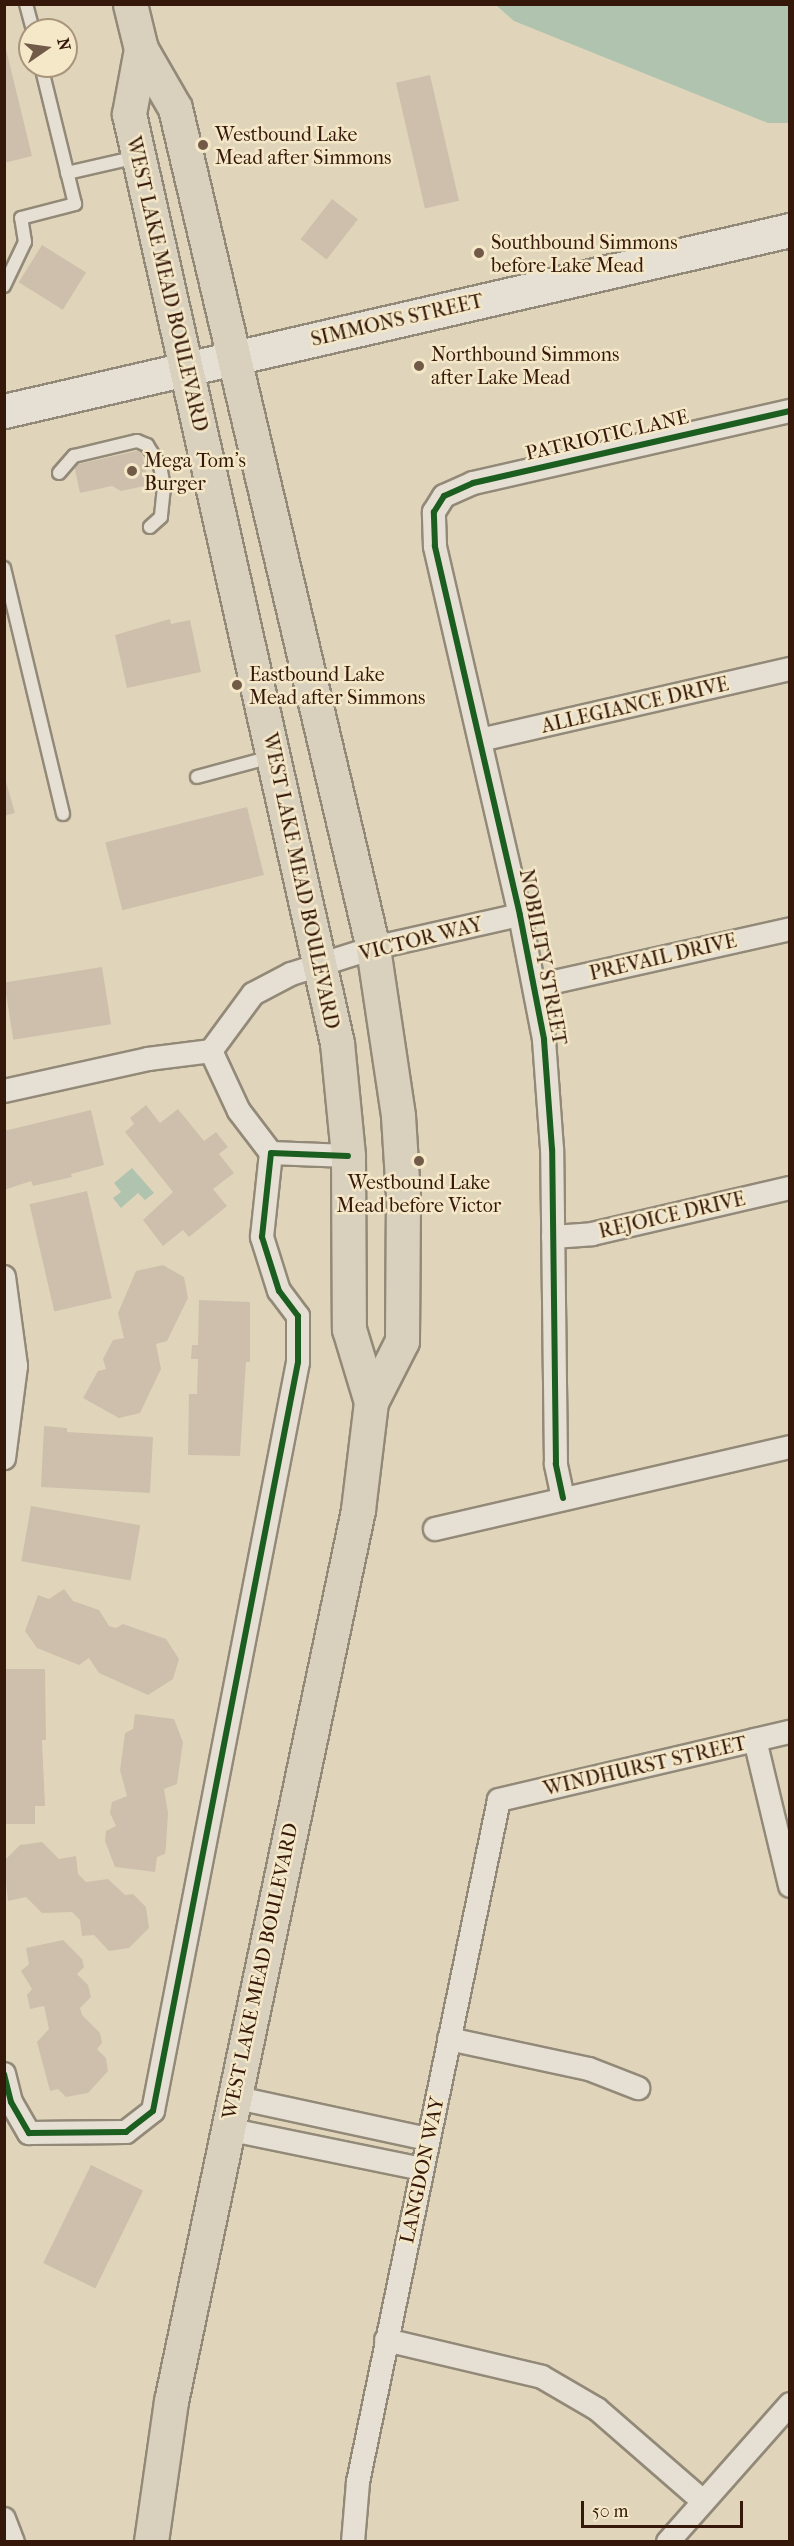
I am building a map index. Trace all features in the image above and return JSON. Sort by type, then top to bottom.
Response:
[{"type":"main road","name":"WEST LAKE MEAD BOULEVARD","points":[[130,4],[141,49],[175,108],[373,948],[398,1116],[403,1207],[402,1341],[371,1402],[352,1542],[233,2097],[171,2401],[151,2541]]},
{"type":"main road","name":"WEST LAKE MEAD BOULEVARD","points":[[141,49],[129,114],[322,966],[341,1074],[348,1156],[349,1329],[371,1402]]},
{"type":"main road","name":"SIMMONS STREET","points":[[4,411],[789,230]]},
{"type":"main road","points":[[274,757],[325,744]]},
{"type":"street","name":"PATRIOTIC LANE","points":[[437,502],[452,490],[473,483],[789,411]]},
{"type":"street","name":"NOBILITY STREET","points":[[437,502],[433,523],[435,546],[536,986],[549,1094],[556,1464],[563,1498]]},
{"type":"street","name":"ALLEGIANCE DRIVE","points":[[480,740],[789,669]]},
{"type":"street","name":"VICTOR WAY","points":[[211,1051],[253,994],[291,974],[373,948],[520,915]]},
{"type":"street","name":"PREVAIL DRIVE","points":[[536,986],[789,929]]},
{"type":"street","points":[[4,1091],[148,1059],[211,1051],[238,1111],[271,1153],[262,1237],[279,1291],[298,1316],[298,1362],[153,2111],[126,2132],[29,2133],[11,2102],[4,2074]]},
{"type":"street","points":[[271,1153],[348,1156]]},
{"type":"street","name":"REJOICE DRIVE","points":[[553,1237],[592,1234],[789,1188]]},
{"type":"street","points":[[4,1277],[16,1366],[4,1458]]},
{"type":"street","points":[[435,1529],[789,1447]]},
{"type":"street","name":"WINDHURST STREET","points":[[500,1800],[789,1732]]},
{"type":"street","points":[[755,1740],[789,1886]]},
{"type":"street","name":"LANGDON WAY","points":[[352,2541],[358,2482],[386,2340],[500,1800]]},
{"type":"street","points":[[449,2039],[589,2069],[638,2088]]},
{"type":"street","points":[[233,2097],[428,2139]]},
{"type":"street","points":[[227,2129],[422,2169]]},
{"type":"street","points":[[386,2340],[542,2377],[597,2409],[703,2501]]},
{"type":"street","points":[[668,2541],[789,2404]]},
{"type":"street","points":[[4,2519],[13,2541]]},
{"type":"lane","points":[[4,286],[25,242],[21,218],[75,204],[44,78]]},
{"type":"lane","points":[[68,173],[138,156]]},
{"type":"lane","points":[[59,472],[74,456],[136,441],[147,445],[160,466],[164,495],[161,517],[150,527]]},
{"type":"lane","points":[[4,568],[63,814]]},
{"type":"lane","points":[[197,777],[274,757]]},
{"type":"shaded area","points":[[496,5],[789,5],[789,123],[768,123],[514,21]]},
{"type":"shaded area","points":[[132,1168],[154,1193],[145,1200],[138,1193],[121,1208],[113,1198],[121,1192],[114,1183]]},
{"type":"building","points":[[6,49],[32,156],[4,163],[4,50]]},
{"type":"building","points":[[430,75],[459,201],[425,209],[396,83]]},
{"type":"building","points":[[332,199],[358,219],[327,260],[301,239]]},
{"type":"building","points":[[42,245],[86,273],[63,310],[19,282]]},
{"type":"building","points":[[141,450],[149,485],[121,491],[112,486],[80,493],[74,465]]},
{"type":"building","points":[[170,619],[171,624],[190,620],[201,672],[127,688],[115,635]]},
{"type":"building","points":[[4,775],[15,813],[4,816]]},
{"type":"building","points":[[247,807],[264,875],[122,910],[105,842]]},
{"type":"building","points":[[102,967],[111,1024],[13,1040],[4,982]]},
{"type":"building","points":[[146,1105],[160,1123],[178,1109],[204,1141],[216,1132],[228,1147],[219,1154],[234,1173],[213,1189],[227,1206],[189,1237],[183,1230],[163,1246],[143,1220],[173,1192],[125,1132],[134,1124],[130,1118]]},
{"type":"building","points":[[91,1110],[104,1165],[71,1174],[72,1177],[33,1186],[31,1181],[4,1190],[4,1131]]},
{"type":"building","points":[[87,1191],[112,1298],[54,1311],[30,1204]]},
{"type":"building","points":[[163,1265],[184,1277],[188,1298],[167,1341],[156,1344],[161,1369],[140,1413],[119,1418],[83,1398],[98,1371],[106,1369],[103,1359],[113,1340],[124,1338],[118,1313],[136,1271]]},
{"type":"building","points":[[199,1300],[250,1302],[250,1362],[246,1362],[240,1456],[188,1455],[189,1394],[197,1394],[198,1359],[191,1359],[192,1345],[198,1345]]},
{"type":"building","points":[[44,1426],[67,1428],[67,1432],[153,1437],[150,1493],[41,1487]]},
{"type":"building","points":[[31,1506],[140,1525],[131,1580],[21,1561]]},
{"type":"building","points":[[64,1589],[73,1601],[99,1610],[109,1626],[116,1628],[123,1624],[166,1639],[179,1659],[173,1679],[148,1695],[99,1673],[89,1658],[79,1665],[37,1648],[25,1631],[38,1595],[49,1599]]},
{"type":"building","points":[[4,1669],[45,1669],[46,1740],[42,1740],[45,1806],[35,1806],[35,1824],[4,1824]]},
{"type":"building","points":[[135,1714],[174,1719],[183,1742],[177,1784],[164,1789],[168,1813],[166,1846],[165,1854],[157,1857],[155,1872],[115,1867],[105,1841],[106,1831],[116,1826],[110,1813],[112,1802],[127,1796],[120,1770],[125,1733],[133,1729]]},
{"type":"building","points":[[42,1842],[59,1859],[76,1856],[78,1874],[86,1882],[108,1879],[125,1895],[133,1894],[146,1907],[149,1928],[129,1948],[109,1951],[94,1935],[82,1936],[80,1920],[72,1912],[42,1913],[26,1897],[8,1901],[4,1861],[20,1845]]},
{"type":"building","points":[[63,1940],[82,1959],[84,1967],[77,1974],[88,1985],[91,1997],[80,2008],[82,2015],[100,2033],[102,2043],[97,2049],[106,2058],[108,2071],[88,2093],[66,2097],[58,2089],[50,2091],[37,2042],[49,2029],[44,2006],[30,2009],[27,1995],[32,1989],[21,1971],[29,1964],[26,1948]]},
{"type":"building","points":[[91,2165],[143,2190],[95,2288],[43,2263]]},
{"type":"cycle path","points":[[563,1498],[556,1464],[552,1149],[544,1039],[520,915],[435,546],[434,512],[444,496],[473,483],[790,411]]},
{"type":"cycle path","points":[[4,2074],[11,2102],[29,2133],[126,2132],[153,2111],[298,1362],[298,1316],[279,1291],[262,1237],[271,1153],[348,1156]]},
{"type":"place","name":"Westbound Lake Mead after Simmons","points":[[203,145]]},
{"type":"place","name":"Southbound Simmons before Lake Mead","points":[[479,253]]},
{"type":"place","name":"Northbound Simmons after Lake Mead","points":[[419,366]]},
{"type":"place","name":"Mega Tom's Burger","points":[[132,471]]},
{"type":"place","name":"Eastbound Lake Mead after Simmons","points":[[237,685]]},
{"type":"place","name":"Westbound Lake Mead before Victor","points":[[419,1161]]}]
